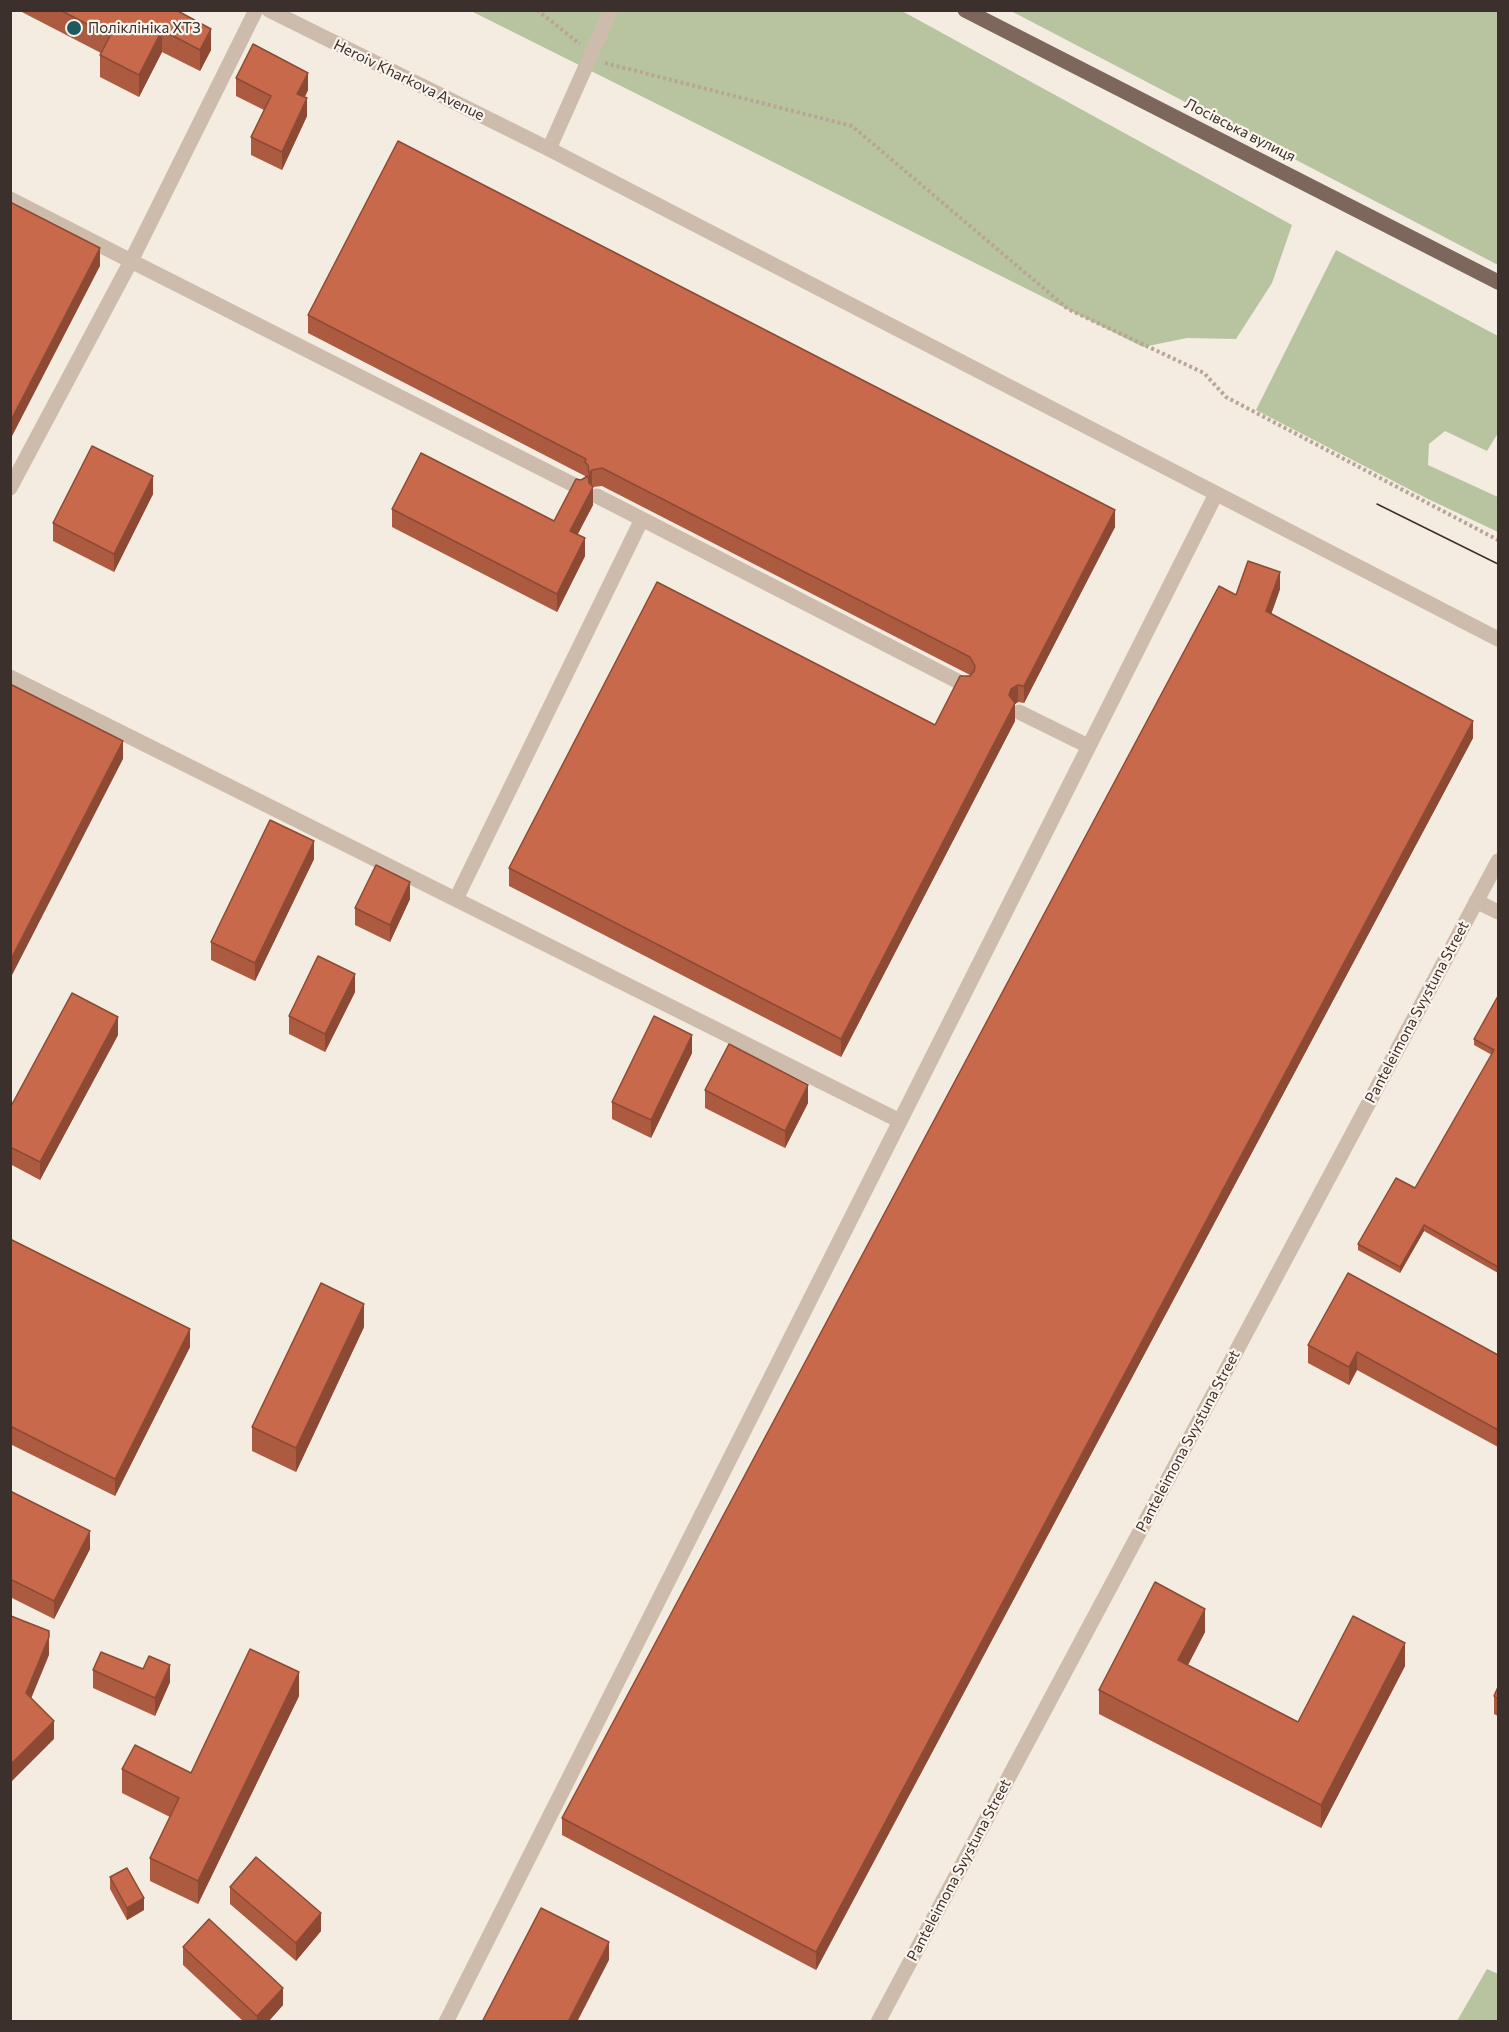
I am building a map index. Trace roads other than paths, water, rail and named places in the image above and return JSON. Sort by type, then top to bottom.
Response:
[{"type":"main road","name":"Лосівська вулиця","points":[[965,10],[1498,282]]},
{"type":"street","points":[[10,488],[131,261],[256,10]]},
{"type":"street","name":"Heroiv Kharkova Avenue","points":[[269,10],[549,149],[1498,639]]},
{"type":"street","points":[[549,149],[611,10]]},
{"type":"street","points":[[10,199],[580,488]]},
{"type":"street","points":[[446,2022],[1216,494]]},
{"type":"street","points":[[597,496],[965,685]]},
{"type":"street","points":[[456,899],[642,519]]},
{"type":"street","points":[[10,677],[900,1121]]},
{"type":"street","points":[[1019,712],[1086,745]]},
{"type":"street","name":"Panteleimona Svystuna Street","points":[[878,2022],[1498,861]]},
{"type":"street","points":[[1476,901],[1498,912]]},
{"type":"tram line","points":[[1377,504],[1498,564]]},
{"type":"place","name":"Поліклініка ХТЗ","points":[[74,28]]}]
